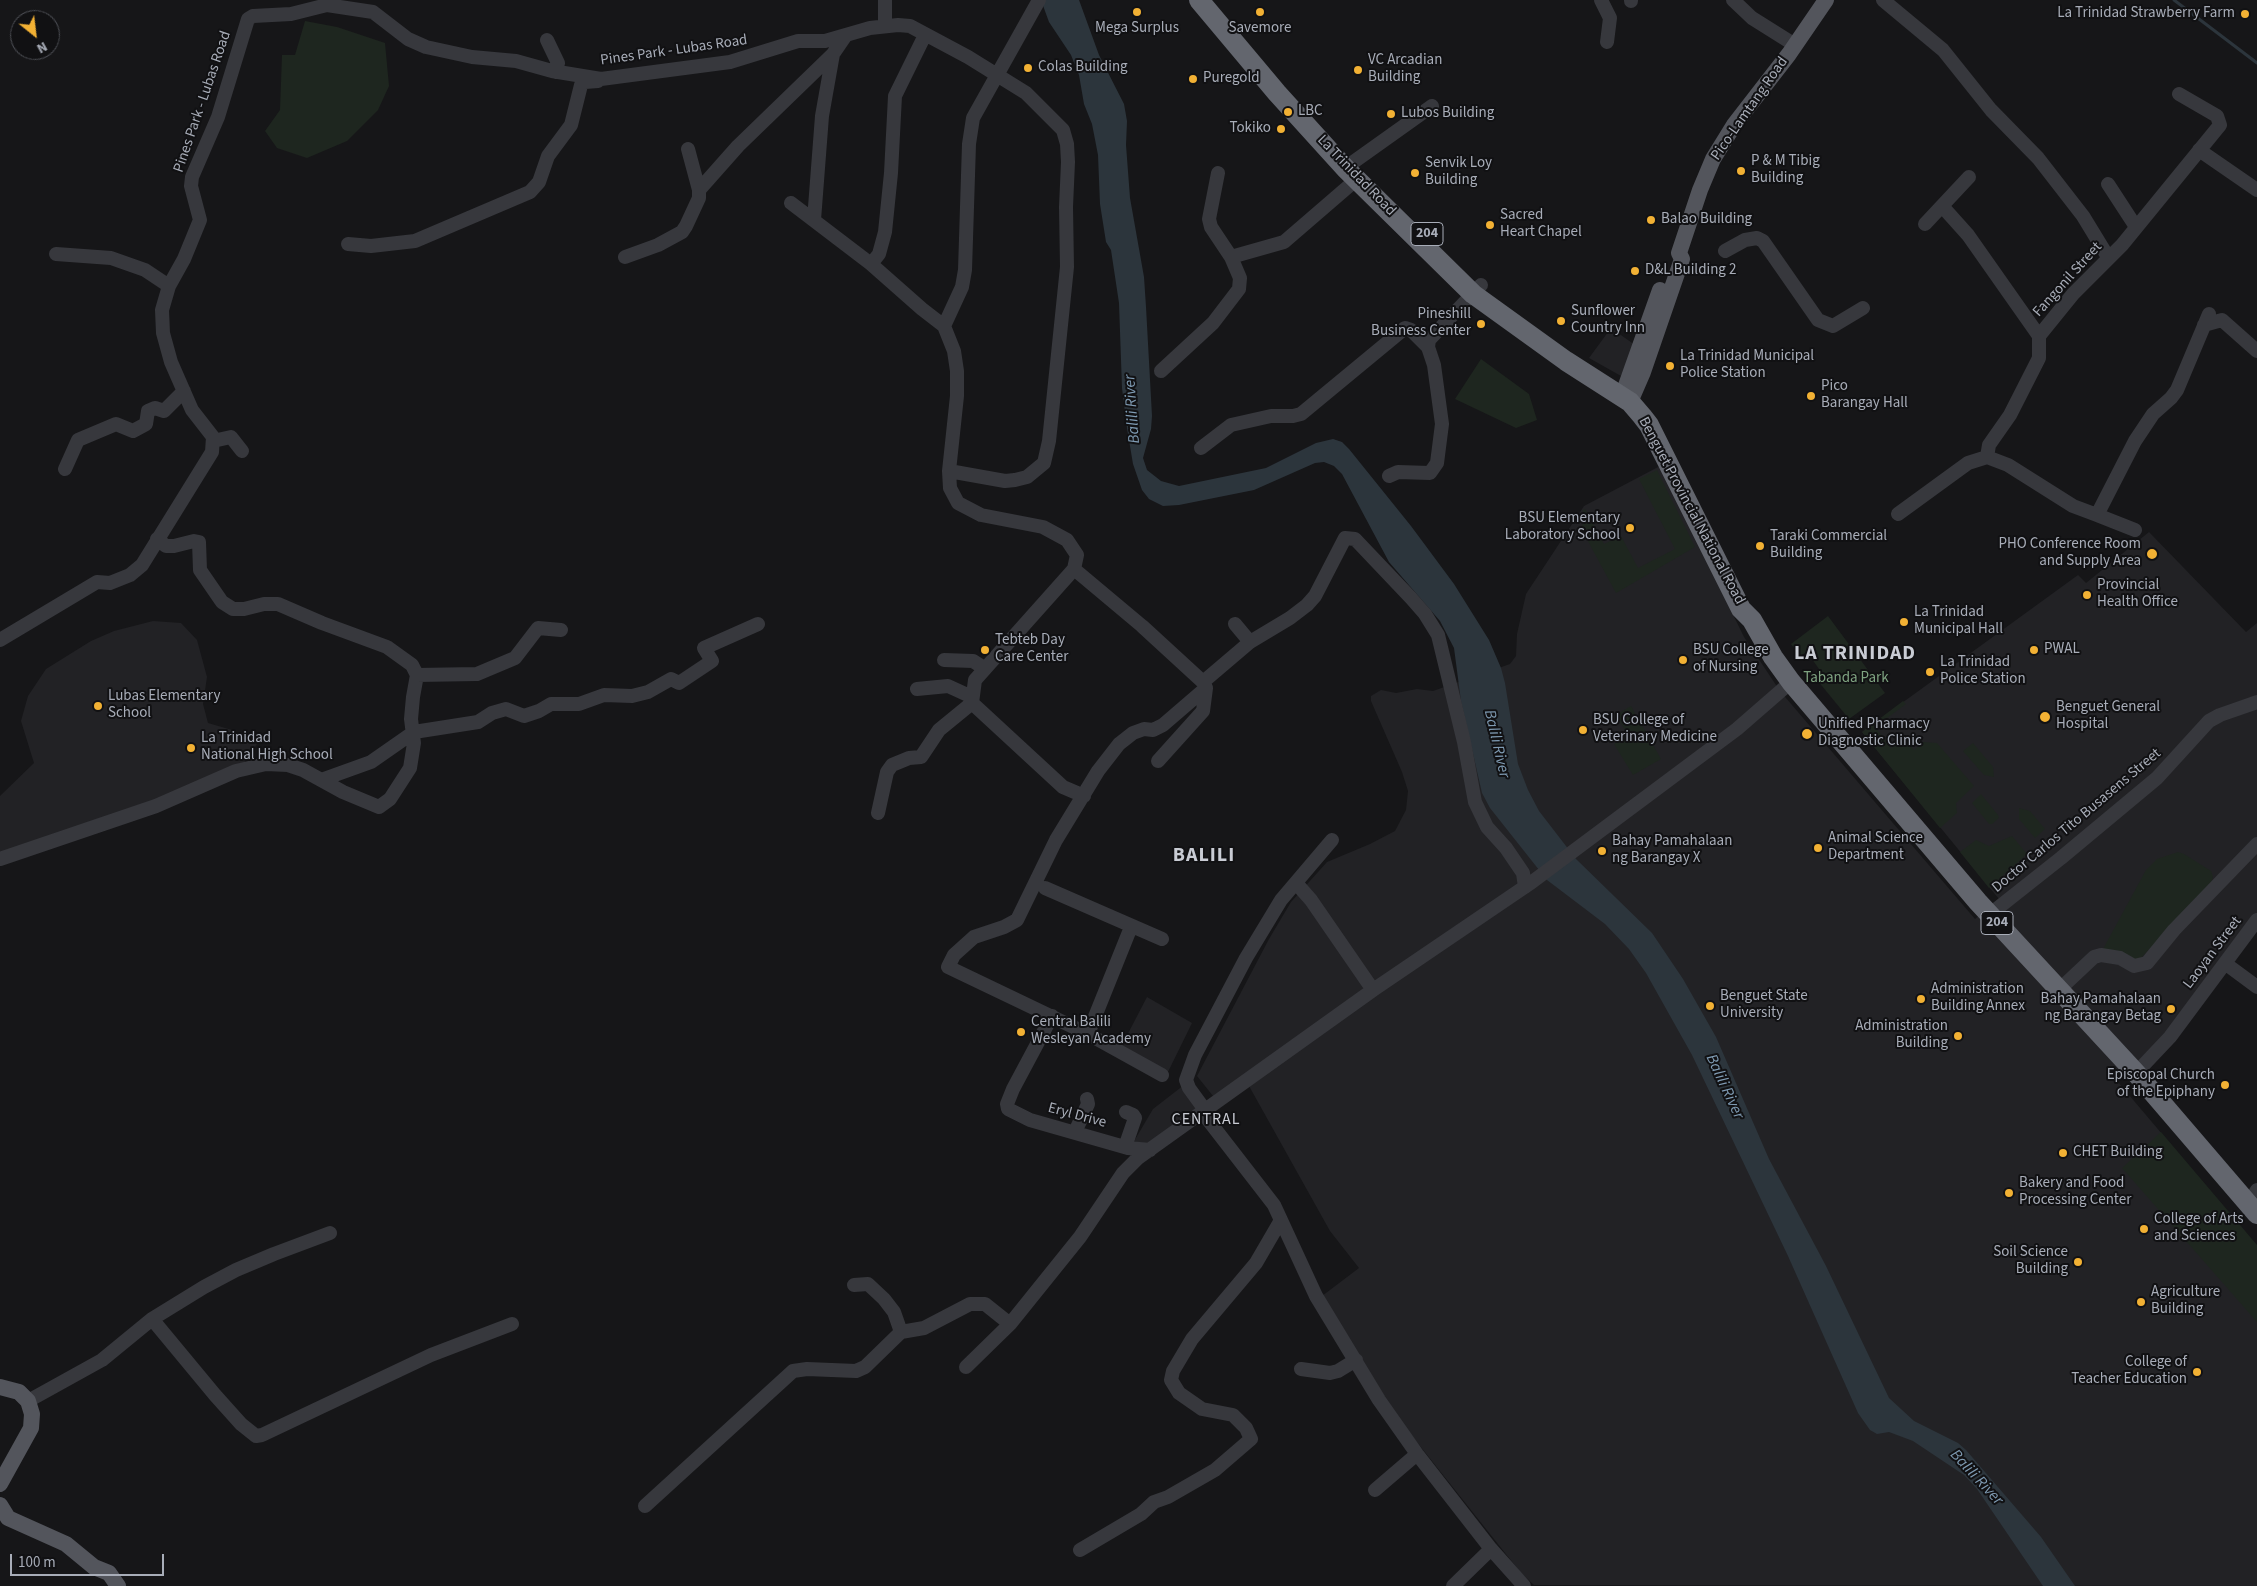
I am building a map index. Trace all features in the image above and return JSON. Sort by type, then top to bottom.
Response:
[{"type":"highway","name":"La Trinidad Road","points":[[1199,0],[1328,141]]},
{"type":"highway","name":"La Trinidad Road","points":[[1213,0],[1352,169],[1477,289],[1566,361],[1628,395]]},
{"type":"highway","name":"Benguet Provincial National Road","points":[[1628,395],[1649,425],[1741,609],[1752,620],[1773,657],[1791,682],[1989,915],[2060,989],[2254,1203]]},
{"type":"main road","name":"Pico-Lamtang Road","points":[[1628,395],[1644,372],[1682,259],[1680,254],[1700,190],[1716,153],[1826,0]]},
{"type":"main road","points":[[0,1387],[19,1392],[28,1401],[32,1414],[31,1428],[0,1484]]},
{"type":"main road","points":[[0,1505],[8,1518],[66,1544],[94,1567],[109,1573],[118,1586]]},
{"type":"street","points":[[885,0],[885,25]]},
{"type":"street","points":[[944,326],[962,287],[965,270],[969,153],[973,118],[1030,12],[1039,0]]},
{"type":"street","points":[[1601,0],[1610,18],[1607,42]]},
{"type":"street","points":[[1733,0],[1752,18],[1795,45]]},
{"type":"street","points":[[1883,0],[1943,50],[1991,110],[2038,158],[2083,216],[2108,258]]},
{"type":"street","name":"Pines Park - Lubas Road","points":[[213,441],[209,431],[192,410],[170,362],[163,333],[162,310],[169,286],[184,259],[200,220],[191,186],[192,177],[218,116],[250,17],[291,14],[327,5],[373,12],[408,39],[426,47],[601,79],[730,62],[791,43],[805,40],[825,41],[885,25],[910,26],[996,73],[1026,92],[1063,130],[1067,144],[1066,267],[1058,420],[1044,463],[1027,477],[1005,481],[949,471]]},
{"type":"street","points":[[699,190],[738,146],[832,54],[846,35]]},
{"type":"street","points":[[871,264],[879,254],[885,232],[891,172],[895,96],[925,35]]},
{"type":"street","points":[[547,40],[558,63],[556,72]]},
{"type":"street","points":[[814,220],[822,116],[832,54]]},
{"type":"street","points":[[348,244],[371,246],[415,241],[530,192],[539,182],[548,156],[571,125],[581,85],[585,82],[596,82],[601,79]]},
{"type":"street","name":"Fangonil Street","points":[[1987,457],[1989,445],[2010,415],[2039,358],[2040,336],[2073,294],[2136,227],[2220,125],[2220,119],[2179,94]]},
{"type":"street","points":[[1231,257],[1284,242],[1352,169],[1432,106]]},
{"type":"street","points":[[2202,146],[2257,190]]},
{"type":"street","points":[[625,257],[682,232],[699,198],[699,190],[688,149]]},
{"type":"street","points":[[1161,371],[1213,323],[1237,295],[1240,278],[1231,257],[1211,227],[1209,219],[1218,173]]},
{"type":"street","points":[[1925,224],[1969,178]]},
{"type":"street","points":[[2108,184],[2136,227]]},
{"type":"street","points":[[791,204],[871,264],[944,326],[954,351],[958,396],[949,471],[950,488],[958,502],[981,515],[1043,527],[1057,534],[1074,547],[1077,555],[1074,569],[975,680],[972,700],[938,730],[920,757],[909,758],[892,765],[888,772],[878,813]]},
{"type":"street","points":[[1942,206],[1968,235],[2040,336]]},
{"type":"street","points":[[1725,251],[1745,240],[1757,238],[1764,241],[1818,320],[1833,326],[1863,308]]},
{"type":"street","points":[[56,254],[111,258],[145,270],[169,286]]},
{"type":"street","points":[[1389,476],[1398,472],[1430,473],[1437,463],[1442,424],[1434,365],[1428,347],[1429,340],[1477,289]]},
{"type":"street","points":[[2097,515],[2136,441],[2154,414],[2177,390],[2207,320],[2222,320],[2257,351]]},
{"type":"street","points":[[1201,448],[1231,425],[1271,416],[1301,414],[1405,328],[1411,330],[1428,347]]},
{"type":"street","points":[[64,469],[78,440],[116,424],[133,431],[146,424],[148,411],[156,408],[164,411],[184,392]]},
{"type":"street","points":[[0,640],[97,582],[110,583],[130,575],[142,565],[212,452],[213,441],[230,437],[242,451]]},
{"type":"street","points":[[1898,514],[1968,463],[1987,457],[2008,465],[2073,506],[2135,530]]},
{"type":"street","points":[[1162,1075],[1088,1034],[954,969],[954,955],[974,937],[1004,928],[1017,920],[1056,840],[1098,771],[1119,744],[1133,733],[1163,725],[1250,642],[1290,618],[1315,596],[1345,538],[1355,540],[1361,544],[1425,614],[1438,635],[1475,802],[1487,827],[1506,848],[1529,884]]},
{"type":"street","points":[[0,859],[156,806],[229,774],[266,764],[288,765],[303,770],[372,806],[379,807],[385,804],[410,768],[413,759],[414,732],[411,719],[417,675],[412,665],[387,647],[322,623],[292,608],[278,604],[264,604],[244,609],[233,609],[222,602],[200,570],[199,542],[194,541],[166,546],[157,539]]},
{"type":"street","points":[[1074,569],[1142,626],[1205,685]]},
{"type":"street","points":[[321,780],[371,762],[414,732],[478,722],[492,712],[506,709],[524,716],[539,712],[551,704],[579,704],[604,695],[632,696],[648,692],[671,679],[679,682],[712,661],[704,648],[758,624]]},
{"type":"street","points":[[1235,624],[1250,642]]},
{"type":"street","points":[[417,675],[477,674],[516,658],[538,628],[561,630]]},
{"type":"street","points":[[944,660],[973,661],[984,668]]},
{"type":"street","points":[[966,1368],[1010,1324],[1080,1237],[1123,1173],[1138,1158],[1373,990],[1529,884],[1737,729],[1791,682]]},
{"type":"street","points":[[1158,761],[1203,711],[1205,685]]},
{"type":"street","points":[[917,689],[948,686],[972,700],[1063,787],[1084,796]]},
{"type":"street","name":"Doctor Carlos Tito Busasens Street","points":[[1989,915],[2157,778],[2209,722],[2220,715],[2257,702]]},
{"type":"street","points":[[1332,840],[1281,900],[1246,958],[1186,1075],[1189,1088],[1274,1205],[1316,1296],[1379,1400],[1417,1454],[1491,1549],[1524,1586]]},
{"type":"street","points":[[2060,989],[2094,957],[2101,955],[2120,958],[2134,966],[2146,962],[2174,930],[2257,844]]},
{"type":"street","points":[[1296,883],[1373,990]]},
{"type":"street","points":[[1045,888],[1162,939]]},
{"type":"street","name":"Laoyan Street","points":[[2136,1073],[2170,1037],[2257,920]]},
{"type":"street","points":[[1088,1034],[1131,927]]},
{"type":"street","points":[[2226,964],[2257,987]]},
{"type":"street","name":"Eryl Drive","points":[[1052,1016],[1008,1099],[1008,1109],[1012,1113],[1030,1120],[1125,1147],[1150,1150]]},
{"type":"street","points":[[1075,1132],[1088,1104],[1087,1099]]},
{"type":"street","points":[[1125,1147],[1135,1118],[1126,1112]]},
{"type":"street","points":[[1080,1550],[1142,1514],[1154,1502],[1168,1497],[1215,1470],[1251,1439],[1246,1428],[1233,1415],[1202,1409],[1178,1393],[1171,1380],[1173,1371],[1192,1339],[1256,1263],[1281,1220]]},
{"type":"street","points":[[28,1401],[102,1360],[152,1319],[236,1270],[330,1233]]},
{"type":"street","points":[[854,1285],[868,1284],[884,1299],[894,1312],[901,1332]]},
{"type":"street","points":[[645,1506],[788,1375],[800,1369],[856,1370],[865,1367],[901,1332],[924,1328],[977,1302],[985,1304],[1010,1324]]},
{"type":"street","points":[[152,1319],[215,1395],[241,1424],[256,1436],[262,1435],[431,1356],[512,1324]]},
{"type":"street","points":[[1301,1369],[1330,1373],[1338,1371],[1356,1360]]},
{"type":"street","points":[[1375,1490],[1417,1454]]},
{"type":"street","points":[[1454,1586],[1491,1549]]},
{"type":"shaded area","points":[[1611,328],[1635,345],[1621,376],[1589,358]]},
{"type":"shaded area","name":"Benguet State University","points":[[1660,466],[1744,637],[1780,691],[1975,919],[1999,899],[1862,732],[2078,575],[2086,583],[2149,532],[2246,632],[2257,623],[2257,915],[2166,1034],[2118,1082],[2257,1246],[2257,1586],[1534,1585],[1521,1573],[1397,1417],[1322,1296],[1359,1268],[1330,1231],[1249,1086],[1221,1106],[1197,1076],[1269,939],[1291,902],[1327,862],[1395,831],[1406,810],[1408,791],[1402,772],[1371,701],[1371,696],[1381,690],[1396,693],[1417,689],[1433,691],[1510,664],[1516,656],[1517,634],[1526,594],[1584,506]]},
{"type":"shaded area","points":[[153,621],[181,623],[197,640],[207,677],[203,704],[208,723],[232,730],[257,744],[242,766],[125,812],[0,853],[0,796],[34,763],[21,721],[28,696],[46,669],[91,641],[114,631]]},
{"type":"shaded area","points":[[1147,997],[1192,1023],[1167,1074],[1121,1047]]},
{"type":"shaded area","points":[[1184,1085],[1201,1107],[1152,1147],[1133,1143],[1153,1109]]},
{"type":"green space","points":[[305,21],[337,27],[385,43],[389,86],[378,110],[347,141],[307,158],[277,148],[265,131],[280,110],[282,55],[295,55]]},
{"type":"green space","points":[[1481,359],[1529,394],[1537,420],[1516,428],[1455,399]]},
{"type":"green space","points":[[1657,470],[1695,547],[1616,593],[1582,530],[1583,510],[1585,509],[1604,544],[1621,536],[1638,568],[1675,549],[1639,479]]},
{"type":"green space","name":"Tabanda Park","points":[[1828,616],[1885,693],[1849,719],[1813,675],[1819,669],[1807,652],[1800,656],[1791,644]]},
{"type":"green space","points":[[1903,701],[1906,704],[1875,727],[1891,748],[1905,738],[1914,750],[1923,742],[1937,743],[1974,786],[1956,803],[1957,813],[1940,828],[1862,732]]},
{"type":"green space","points":[[1631,706],[1661,759],[1633,775],[1614,744],[1628,735],[1616,715]]},
{"type":"green space","points":[[1973,743],[1993,767],[1994,777],[1984,775],[1963,751]]},
{"type":"green space","points":[[1981,794],[1998,815],[1999,818],[1992,824],[1989,824],[1972,803]]},
{"type":"green space","points":[[2019,808],[2030,811],[2045,829],[2035,838],[2019,819]]},
{"type":"green space","points":[[2012,836],[2027,854],[1989,888],[1960,852],[1976,840],[1989,846]]},
{"type":"green space","points":[[2178,852],[2211,871],[2213,877],[2211,884],[2140,959],[2135,960],[2102,951],[2146,870],[2157,859]]},
{"type":"green space","points":[[2161,1132],[2257,1245],[2257,1322],[2122,1168]]},
{"type":"water","name":"Balili River","points":[[1041,0],[1079,0],[1099,55],[1124,104],[1127,121],[1126,145],[1130,198],[1144,277],[1146,307],[1152,416],[1151,429],[1143,458],[1147,470],[1161,481],[1179,486],[1266,468],[1316,443],[1333,439],[1342,442],[1349,449],[1411,526],[1454,584],[1489,640],[1505,683],[1518,764],[1539,811],[1576,859],[1652,933],[1683,979],[1716,1037],[1769,1159],[1826,1266],[1889,1398],[1914,1421],[1958,1443],[1966,1450],[2041,1537],[2075,1586],[2043,1586],[1977,1489],[1964,1475],[1913,1441],[1889,1432],[1877,1434],[1870,1430],[1858,1413],[1788,1256],[1692,1055],[1646,973],[1629,949],[1605,924],[1547,880],[1490,808],[1482,793],[1461,701],[1454,648],[1440,621],[1389,562],[1342,474],[1334,466],[1324,462],[1315,463],[1254,490],[1179,505],[1163,506],[1149,499],[1142,490],[1133,464],[1127,428],[1122,388],[1119,303],[1111,250],[1106,242],[1100,204],[1098,155],[1092,124],[1084,104],[1079,75],[1071,55],[1049,22]]},
{"type":"waterway","points":[[2174,0],[2257,63]]},
{"type":"place","name":"Mega Surplus","points":[[1137,12]]},
{"type":"place","name":"Savemore","points":[[1260,12]]},
{"type":"place","name":"La Trinidad Strawberry Farm","points":[[2245,14]]},
{"type":"place","name":"Colas Building","points":[[1028,68]]},
{"type":"place","name":"VC Arcadian Building","points":[[1358,70]]},
{"type":"place","name":"Puregold","points":[[1193,79]]},
{"type":"place","name":"LBC","points":[[1288,112]]},
{"type":"place","name":"Lubos Building","points":[[1391,114]]},
{"type":"place","name":"Tokiko","points":[[1281,129]]},
{"type":"place","name":"P & M Tibig Building","points":[[1741,171]]},
{"type":"place","name":"Senvik Loy Building","points":[[1415,173]]},
{"type":"place","name":"Balao Building","points":[[1651,220]]},
{"type":"place","name":"Sacred Heart Chapel","points":[[1490,225]]},
{"type":"place","name":"D&L Building 2","points":[[1635,271]]},
{"type":"place","name":"Sunflower Country Inn","points":[[1561,321]]},
{"type":"place","name":"Pineshill Business Center","points":[[1481,324]]},
{"type":"place","name":"La Trinidad Municipal Police Station","points":[[1670,366]]},
{"type":"place","name":"Pico Barangay Hall","points":[[1811,396]]},
{"type":"place","name":"BSU Elementary Laboratory School","points":[[1630,528]]},
{"type":"place","name":"Taraki Commercial Building","points":[[1760,546]]},
{"type":"place","name":"PHO Conference Room and Supply Area","points":[[2152,554]]},
{"type":"place","name":"Provincial Health Office","points":[[2087,595]]},
{"type":"place","name":"La Trinidad Municipal Hall","points":[[1904,622]]},
{"type":"place","name":"Tebteb Day Care Center","points":[[985,650]]},
{"type":"place","name":"PWAL","points":[[2034,650]]},
{"type":"place","name":"BSU College of Nursing","points":[[1683,660]]},
{"type":"place","name":"La Trinidad Police Station","points":[[1930,672]]},
{"type":"place","name":"Lubas Elementary School","points":[[98,706]]},
{"type":"place","name":"Benguet General Hospital","points":[[2045,717]]},
{"type":"place","name":"BSU College of Veterinary Medicine","points":[[1583,730]]},
{"type":"place","name":"Unified Pharmacy Diagnostic Clinic","points":[[1807,734]]},
{"type":"place","name":"La Trinidad National High School","points":[[191,748]]},
{"type":"place","name":"Animal Science Department","points":[[1818,848]]},
{"type":"place","name":"Bahay Pamahalaan ng Barangay X","points":[[1602,851]]},
{"type":"place","name":"Administration Building Annex","points":[[1921,999]]},
{"type":"place","name":"Benguet State University","points":[[1710,1006]]},
{"type":"place","name":"Bahay Pamahalaan ng Barangay Betag","points":[[2171,1009]]},
{"type":"place","name":"Central Balili Wesleyan Academy","points":[[1021,1032]]},
{"type":"place","name":"Administration Building","points":[[1958,1036]]},
{"type":"place","name":"Episcopal Church of the Epiphany","points":[[2225,1085]]},
{"type":"place","name":"CHET Building","points":[[2063,1153]]},
{"type":"place","name":"Bakery and Food Processing Center","points":[[2009,1193]]},
{"type":"place","name":"College of Arts and Sciences","points":[[2144,1229]]},
{"type":"place","name":"Soil Science Building","points":[[2078,1262]]},
{"type":"place","name":"Agriculture Building","points":[[2141,1302]]},
{"type":"place","name":"College of Teacher Education","points":[[2197,1372]]},
{"type":"district","name":"LA TRINIDAD","points":[[1855,655]]},
{"type":"district","name":"BALILI","points":[[1204,857]]},
{"type":"district","name":"CENTRAL","points":[[1206,1120]]}]
